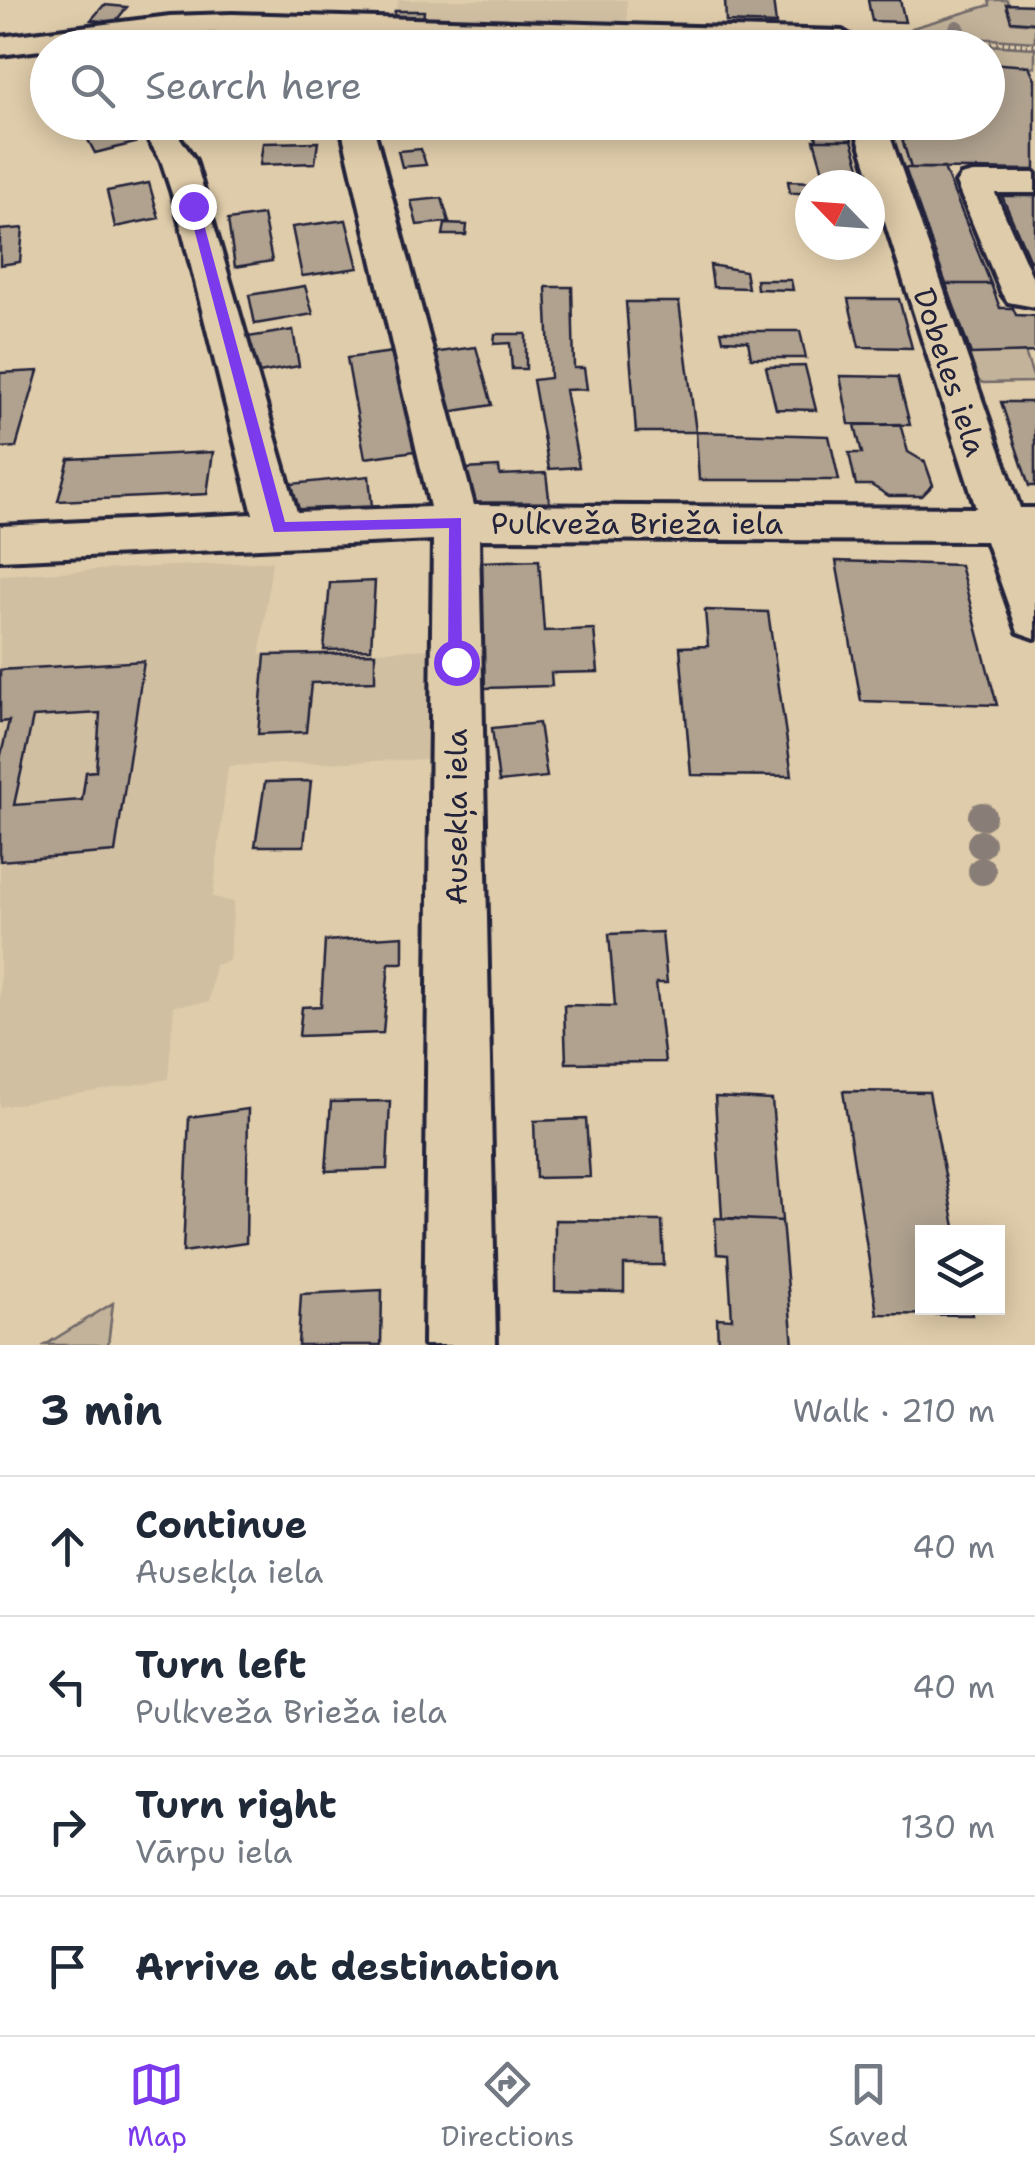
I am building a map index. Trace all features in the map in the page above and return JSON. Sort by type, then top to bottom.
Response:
[{"type":"street","points":[[126,30],[146,0]]},
{"type":"street","points":[[178,30],[216,24],[640,30]]},
{"type":"street","points":[[0,46],[30,44]]},
{"type":"street","points":[[165,140],[178,160],[193,206],[279,528]]},
{"type":"street","name":"Ausekļa iela","points":[[360,140],[456,522],[460,1345]]},
{"type":"street","name":"Dobeles iela","points":[[876,140],[1019,525],[1035,619]]},
{"type":"street","points":[[1035,183],[973,183],[1022,294],[1035,295]]},
{"type":"street","name":"Pulkveža Brieža iela","points":[[0,544],[456,522],[1019,525]]},
{"type":"path","points":[[1005,43],[1035,45]]},
{"type":"shaded area","points":[[399,0],[627,0],[627,30],[389,25]]},
{"type":"shaded area","points":[[989,0],[1007,0],[1012,22],[1035,24],[1035,42],[1005,40],[1005,30],[911,30],[912,28],[990,5]]},
{"type":"shaded area","points":[[1005,46],[1035,48],[1035,67],[1005,65]]},
{"type":"shaded area","points":[[887,140],[902,140],[911,168],[905,169],[971,353],[1025,352],[1035,382],[984,383],[968,378]]},
{"type":"shaded area","points":[[272,561],[260,655],[433,649],[431,759],[228,766],[213,897],[234,902],[229,961],[215,965],[209,1002],[174,1006],[168,1079],[0,1107],[0,575]]},
{"type":"shaded area","points":[[113,1303],[108,1345],[45,1345]]},
{"type":"building","points":[[725,0],[773,0],[776,24],[726,22]]},
{"type":"building","points":[[868,0],[900,0],[905,22],[872,21]]},
{"type":"building","points":[[1006,4],[1035,5],[1035,23],[1011,21]]},
{"type":"building","points":[[104,5],[127,7],[115,22],[91,20]]},
{"type":"building","points":[[395,11],[424,11],[423,21],[393,21]]},
{"type":"building","points":[[1005,64],[1029,66],[1035,79],[1035,170],[911,168],[902,140],[1005,140]]},
{"type":"building","points":[[88,140],[135,143],[95,153]]},
{"type":"building","points":[[814,140],[852,140],[861,170],[823,170]]},
{"type":"building","points":[[318,142],[315,163],[260,165],[263,143]]},
{"type":"building","points":[[421,149],[426,165],[402,167],[398,151]]},
{"type":"building","points":[[905,168],[944,168],[991,284],[946,284]]},
{"type":"building","points":[[788,181],[795,181],[795,193],[790,193]]},
{"type":"building","points":[[149,183],[159,218],[115,227],[107,191]]},
{"type":"building","points":[[1002,196],[1035,196],[1035,261],[1030,261]]},
{"type":"building","points":[[442,198],[449,222],[417,225],[411,201]]},
{"type":"building","points":[[263,215],[272,261],[235,267],[228,220]]},
{"type":"building","points":[[346,220],[358,268],[302,276],[292,227]]},
{"type":"building","points":[[445,224],[467,225],[466,235],[443,235]]},
{"type":"building","points":[[23,228],[20,262],[0,265],[0,230]]},
{"type":"building","points":[[710,265],[745,271],[748,288],[713,287]]},
{"type":"building","points":[[756,280],[791,280],[793,290],[757,289]]},
{"type":"building","points":[[946,284],[991,284],[1000,308],[1013,308],[1016,315],[1035,316],[1035,352],[971,354]]},
{"type":"building","points":[[305,286],[313,314],[255,324],[249,295]]},
{"type":"building","points":[[546,287],[572,287],[574,368],[584,368],[587,389],[565,390],[579,467],[549,469],[533,380],[550,378]]},
{"type":"building","points":[[848,299],[899,299],[912,348],[859,347]]},
{"type":"building","points":[[626,302],[679,302],[696,432],[636,432]]},
{"type":"building","points":[[293,330],[299,366],[253,374],[248,337]]},
{"type":"building","points":[[721,331],[800,331],[806,358],[751,358],[748,341],[723,340]]},
{"type":"building","points":[[495,334],[526,334],[526,369],[512,369],[510,343],[494,344]]},
{"type":"building","points":[[476,347],[492,405],[448,412],[432,353]]},
{"type":"building","points":[[401,351],[422,450],[365,458],[347,358]]},
{"type":"building","points":[[805,366],[816,410],[776,409],[766,367]]},
{"type":"building","points":[[38,371],[16,447],[0,448],[0,373]]},
{"type":"building","points":[[840,376],[898,377],[910,425],[849,424]]},
{"type":"building","points":[[1001,402],[1035,402],[1035,486],[1029,486]]},
{"type":"building","points":[[900,424],[908,452],[925,462],[933,485],[922,496],[889,496],[871,485],[856,485],[849,453],[862,453],[855,425]]},
{"type":"building","points":[[696,432],[829,436],[839,480],[699,480]]},
{"type":"building","points":[[213,452],[207,494],[58,501],[69,459]]},
{"type":"building","points":[[499,467],[500,475],[546,473],[550,506],[480,505],[470,500],[465,469]]},
{"type":"building","points":[[369,476],[372,507],[282,516],[281,485]]},
{"type":"building","points":[[539,560],[544,631],[594,629],[598,672],[551,673],[552,686],[484,688],[481,562]]},
{"type":"building","points":[[836,561],[960,565],[997,705],[861,701]]},
{"type":"building","points":[[375,581],[371,649],[324,650],[330,583]]},
{"type":"building","points":[[705,610],[768,612],[792,776],[691,775],[680,647],[708,646]]},
{"type":"building","points":[[375,653],[375,681],[311,683],[306,732],[258,734],[265,655]]},
{"type":"building","points":[[144,661],[115,852],[0,861],[0,759],[9,721],[0,722],[0,670]],"holes":[[[100,713],[96,771],[86,772],[82,800],[14,805],[33,717]]]},
{"type":"building","points":[[539,723],[547,777],[499,782],[492,728]]},
{"type":"building","points":[[311,781],[304,846],[255,846],[265,782]]},
{"type":"building","points":[[662,932],[667,983],[656,983],[665,1062],[566,1063],[564,1005],[615,1006],[609,934]]},
{"type":"building","points":[[403,936],[403,963],[389,963],[383,1033],[299,1036],[302,1007],[321,1006],[325,941]]},
{"type":"building","points":[[843,1091],[929,1092],[955,1225],[915,1225],[915,1314],[877,1314]]},
{"type":"building","points":[[715,1097],[772,1100],[782,1221],[722,1218]]},
{"type":"building","points":[[390,1101],[387,1169],[326,1171],[331,1102]]},
{"type":"building","points":[[248,1109],[246,1243],[183,1252],[189,1117]]},
{"type":"building","points":[[586,1119],[590,1177],[536,1178],[534,1121]]},
{"type":"building","points":[[715,1218],[782,1221],[793,1345],[718,1345],[717,1318],[732,1319],[728,1255],[717,1254]]},
{"type":"building","points":[[555,1220],[662,1221],[664,1265],[624,1265],[624,1292],[555,1291]]},
{"type":"building","points":[[382,1290],[381,1345],[298,1345],[301,1294]]},
{"type":"route","points":[[193,206],[279,528],[456,522],[456,662]]}]
